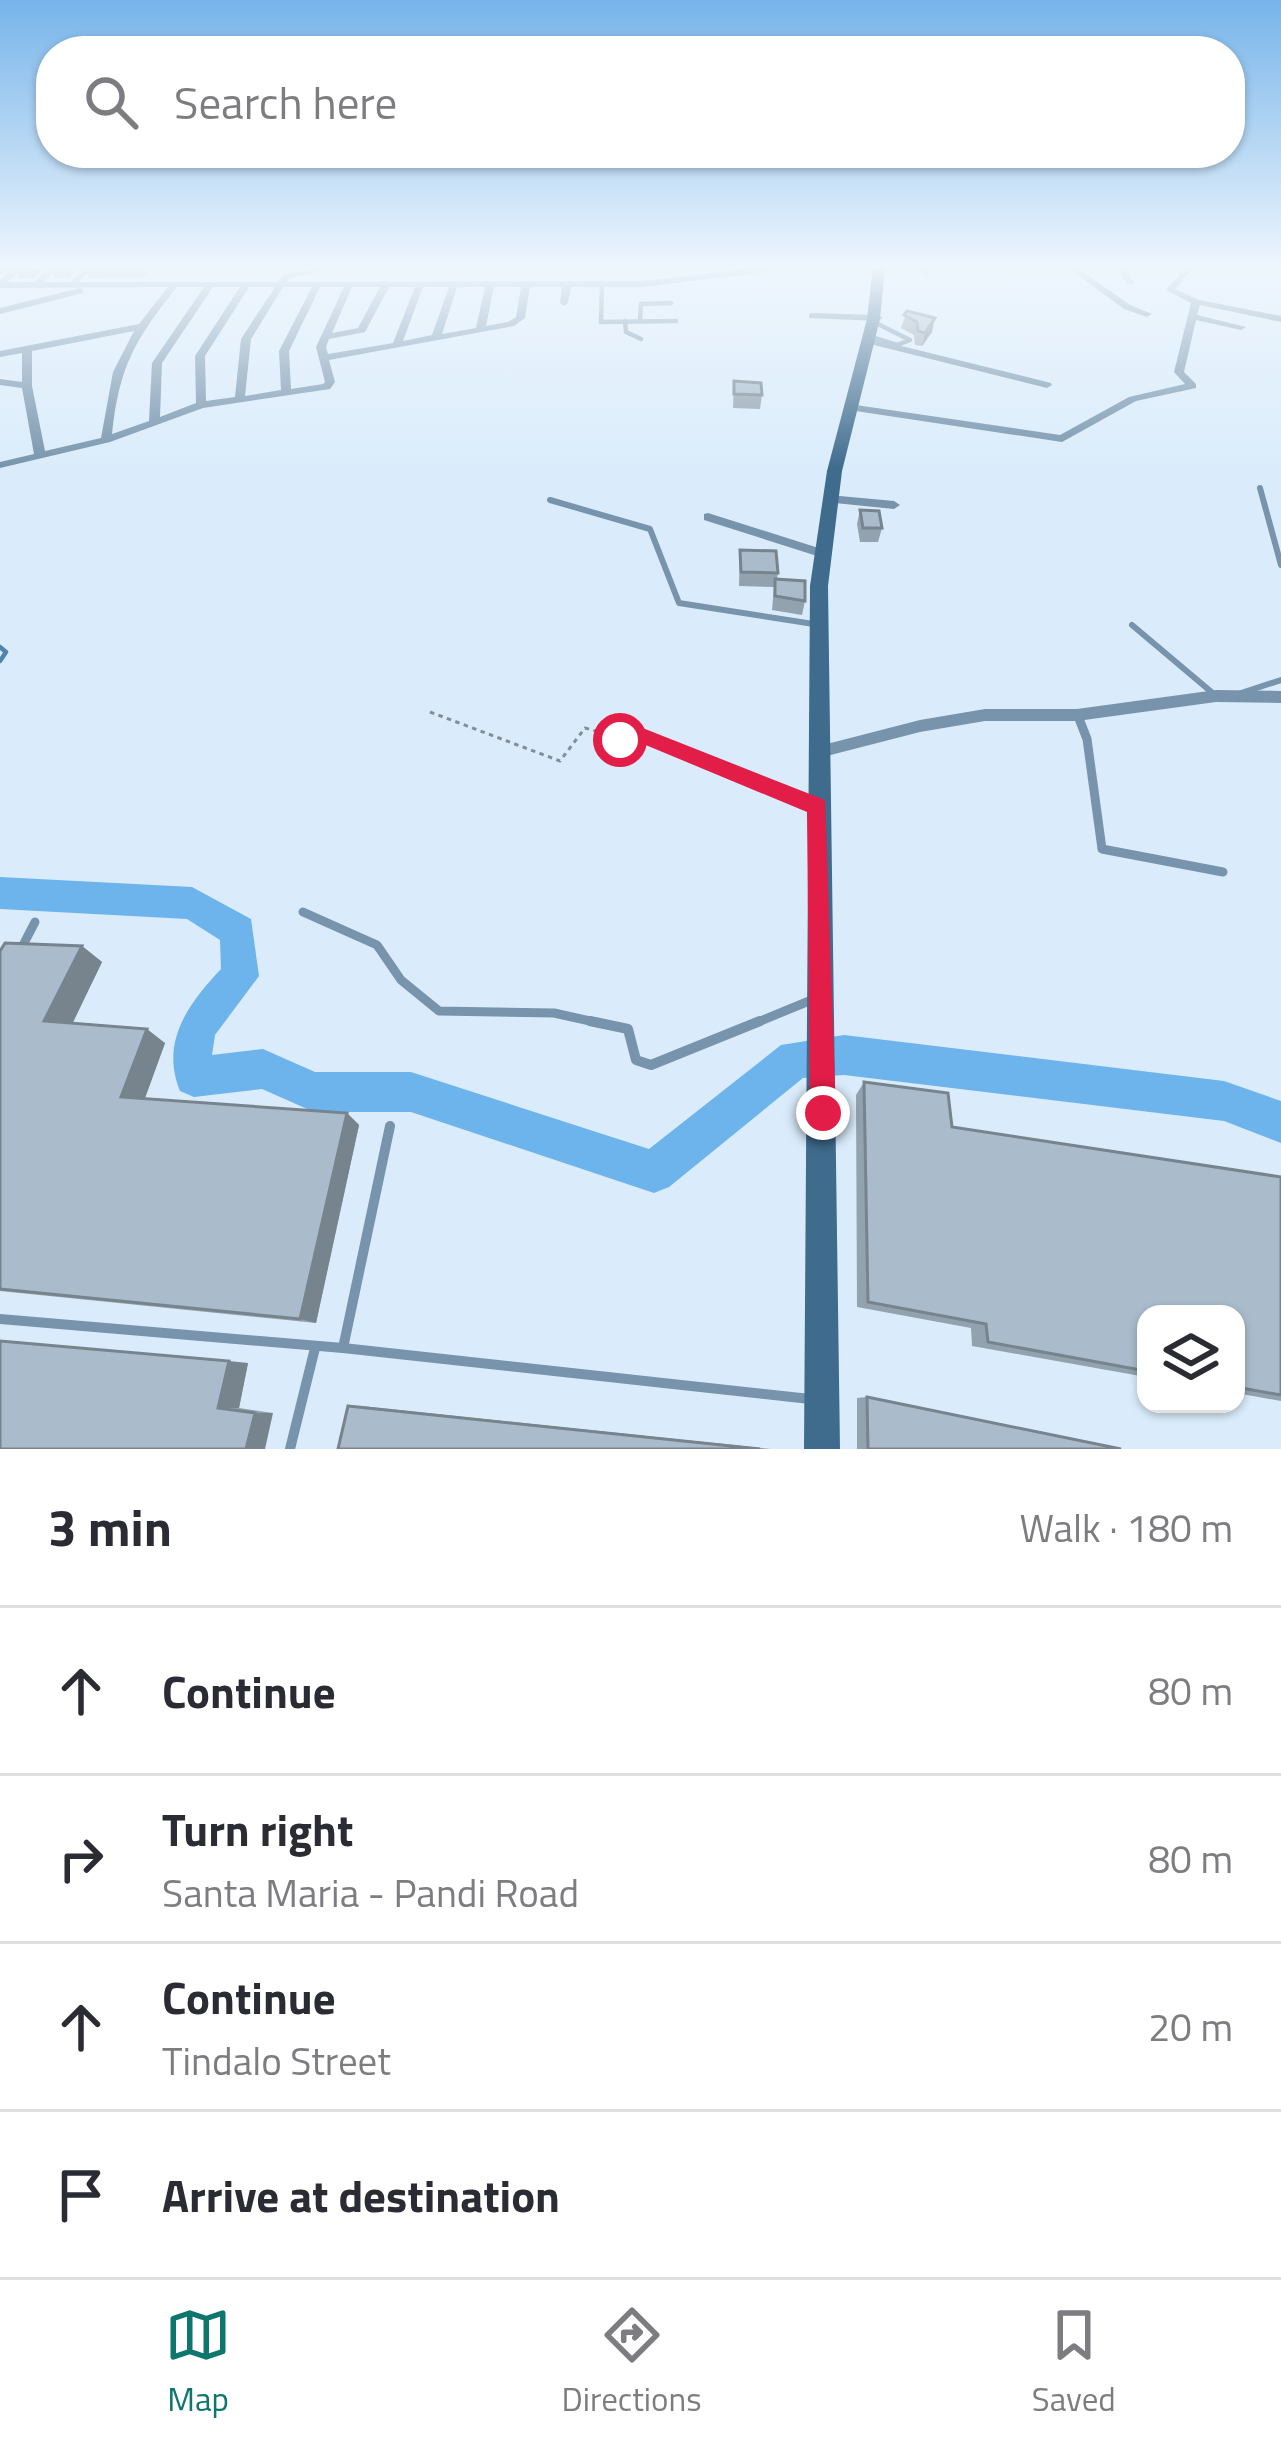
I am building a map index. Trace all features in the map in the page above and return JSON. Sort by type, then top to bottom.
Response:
[{"type":"main road","points":[[822,1449],[823,1029],[817,807],[821,553],[849,407],[872,335]]},
{"type":"street","points":[[0,354],[98,335]]},
{"type":"street","points":[[106,440],[116,367],[135,335]]},
{"type":"street","points":[[154,422],[157,363],[176,335]]},
{"type":"street","points":[[201,404],[200,356],[214,335]]},
{"type":"street","points":[[240,398],[249,335]]},
{"type":"street","points":[[286,393],[284,351],[292,335]]},
{"type":"street","points":[[0,465],[106,440],[201,404],[329,385],[324,337],[337,335]]},
{"type":"street","points":[[397,344],[401,335]]},
{"type":"street","points":[[323,358],[451,335]]},
{"type":"street","points":[[888,335],[1047,385]]},
{"type":"street","points":[[849,407],[1069,437],[1132,399],[1192,386],[1179,372],[1189,335]]},
{"type":"street","points":[[27,348],[27,386],[40,456]]},
{"type":"street","points":[[0,382],[27,386]]},
{"type":"street","points":[[829,499],[895,505]]},
{"type":"street","points":[[707,517],[821,553]]},
{"type":"street","points":[[819,752],[985,715],[1077,715],[1225,696],[1281,697]]},
{"type":"street","points":[[635,732],[817,807]]},
{"type":"lane","points":[[633,335],[641,338]]},
{"type":"lane","points":[[880,335],[897,345],[910,340],[890,335]]},
{"type":"lane","points":[[1260,488],[1281,565]]},
{"type":"lane","points":[[550,500],[650,529],[659,541],[666,578],[679,603],[821,626]]},
{"type":"lane","points":[[1132,625],[1225,696],[1281,680]]},
{"type":"lane","points":[[1077,715],[1087,739],[1102,849],[1223,872]]},
{"type":"lane","points":[[303,912],[377,945],[401,980],[439,1011],[554,1013],[628,1029],[636,1060],[651,1065],[822,996]]},
{"type":"lane","points":[[17,956],[35,922]]},
{"type":"lane","points":[[343,1348],[390,1126]]},
{"type":"lane","points":[[0,1319],[343,1348],[823,1400]]},
{"type":"lane","points":[[290,1449],[315,1348]]},
{"type":"path","points":[[430,712],[560,761],[585,728],[620,740],[635,732]]},
{"type":"building","points":[[734,381],[761,383],[762,395],[734,394]]},
{"type":"building","points":[[860,510],[879,511],[882,528],[863,528]]},
{"type":"building","points":[[740,550],[776,551],[778,573],[741,572]]},
{"type":"building","points":[[775,579],[805,581],[805,601],[775,596]]},
{"type":"building","points":[[5,943],[82,946],[44,1021],[147,1029],[121,1097],[347,1113],[300,1319],[0,1289],[0,951]]},
{"type":"building","points":[[864,1082],[948,1093],[952,1127],[1281,1177],[1281,1395],[1245,1389],[1245,1305],[1137,1305],[1137,1369],[988,1342],[986,1324],[868,1302]]},
{"type":"building","points":[[0,1341],[229,1361],[218,1408],[255,1413],[246,1449],[0,1449]]},
{"type":"building","points":[[867,1397],[1121,1449],[868,1449]]},
{"type":"building","points":[[348,1406],[760,1449],[338,1449]]},
{"type":"waterway","points":[[0,647],[6,652],[0,661]]},
{"type":"waterway","points":[[0,893],[192,903],[238,931],[240,976],[209,1010],[196,1033],[194,1077],[263,1069],[314,1092],[411,1092],[654,1172],[795,1059],[844,1055],[1224,1101],[1281,1122]]},
{"type":"route","points":[[620,740],[635,732],[817,807],[823,1113]]}]
